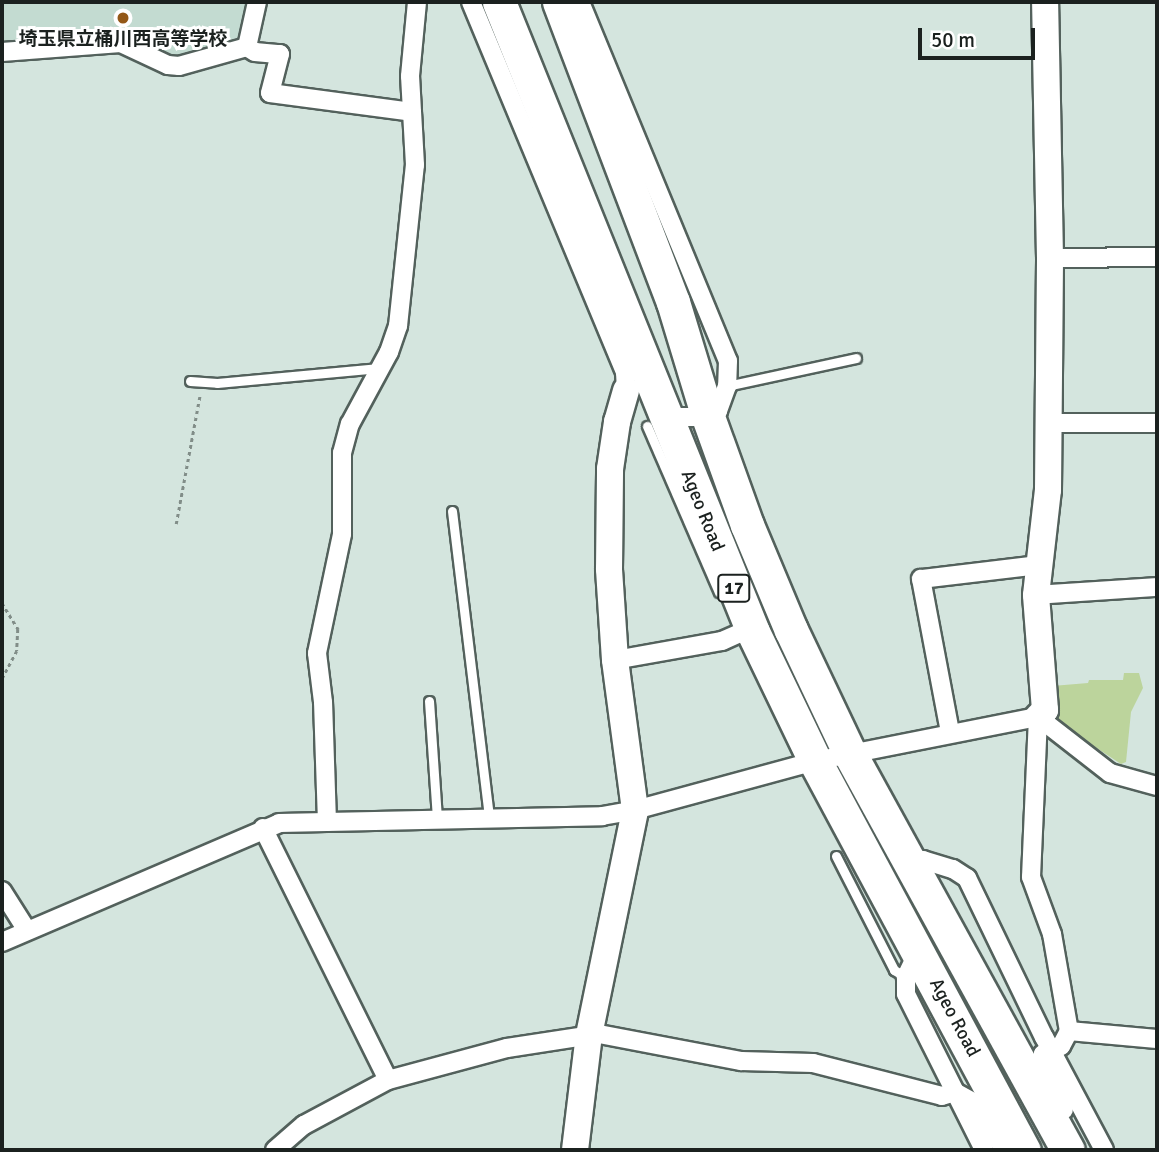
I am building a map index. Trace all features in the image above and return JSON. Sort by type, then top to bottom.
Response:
[{"type":"highway","name":"Ageo Road","points":[[499,2],[654,419],[742,630],[815,761],[912,964],[1024,1150]]},
{"type":"highway","name":"Ageo Road","points":[[558,2],[673,302],[708,417],[747,525],[791,630],[850,754],[1068,1150]]},
{"type":"street","points":[[247,47],[257,2]]},
{"type":"street","points":[[327,822],[323,702],[317,653],[342,534],[342,453],[350,424],[381,368],[398,326],[404,288],[415,165],[410,76],[417,2]]},
{"type":"street","points":[[471,2],[625,372],[626,390],[617,422],[610,469],[610,569],[614,660],[635,810],[589,1035],[575,1150]]},
{"type":"street","points":[[580,2],[728,362],[727,386],[718,411],[708,417],[654,419]]},
{"type":"street","points":[[2,942],[26,929],[279,823],[602,816],[635,810],[815,761],[950,732],[1038,717],[1045,710],[1036,595],[1048,490],[1050,258],[1045,2]]},
{"type":"street","points":[[2,52],[121,43],[168,65],[179,66],[247,47],[255,52],[280,54],[270,93],[412,112]]},
{"type":"street","points":[[1050,258],[1157,257]]},
{"type":"street","points":[[1048,423],[1157,424]]},
{"type":"street","points":[[950,732],[920,579],[1038,565]]},
{"type":"street","points":[[1036,595],[1157,587]]},
{"type":"street","points":[[614,660],[722,641],[742,630]]},
{"type":"street","points":[[1038,717],[1110,773],[1157,786]]},
{"type":"street","points":[[1038,717],[1031,877],[1052,934],[1069,1031],[1061,1046],[1043,1054],[1041,1064],[1084,1150]]},
{"type":"street","points":[[263,828],[388,1080]]},
{"type":"street","points":[[911,861],[923,860],[953,869],[967,878],[1051,1050],[1104,1150]]},
{"type":"street","points":[[2,891],[26,929]]},
{"type":"street","points":[[912,964],[906,994],[984,1150]]},
{"type":"street","points":[[1069,1031],[1157,1039]]},
{"type":"street","points":[[275,1150],[304,1125],[388,1080],[507,1048],[599,1034],[741,1061],[813,1063],[942,1096],[955,1093],[978,1105],[1004,1150]]},
{"type":"lane","points":[[727,386],[856,358]]},
{"type":"lane","points":[[190,381],[381,368]]},
{"type":"lane","points":[[654,419],[723,600]]},
{"type":"lane","points":[[452,511],[489,818]]},
{"type":"lane","points":[[429,701],[437,819]]},
{"type":"lane","points":[[836,856],[894,970],[912,964]]},
{"type":"path","points":[[176,524],[202,382]]},
{"type":"path","points":[[2,603],[18,629],[17,651],[2,679]]},
{"type":"shaded area","name":"埼玉県立桶川西高等学校","points":[[2,2],[250,2],[239,37],[180,57],[168,57],[123,33],[51,43],[2,45]]},
{"type":"green space","points":[[1124,673],[1139,673],[1143,688],[1131,712],[1126,762],[1121,764],[1057,722],[1052,686],[1088,683],[1089,680],[1123,680]]},
{"type":"place","name":"埼玉県立桶川西高等学校","points":[[123,18]]}]
